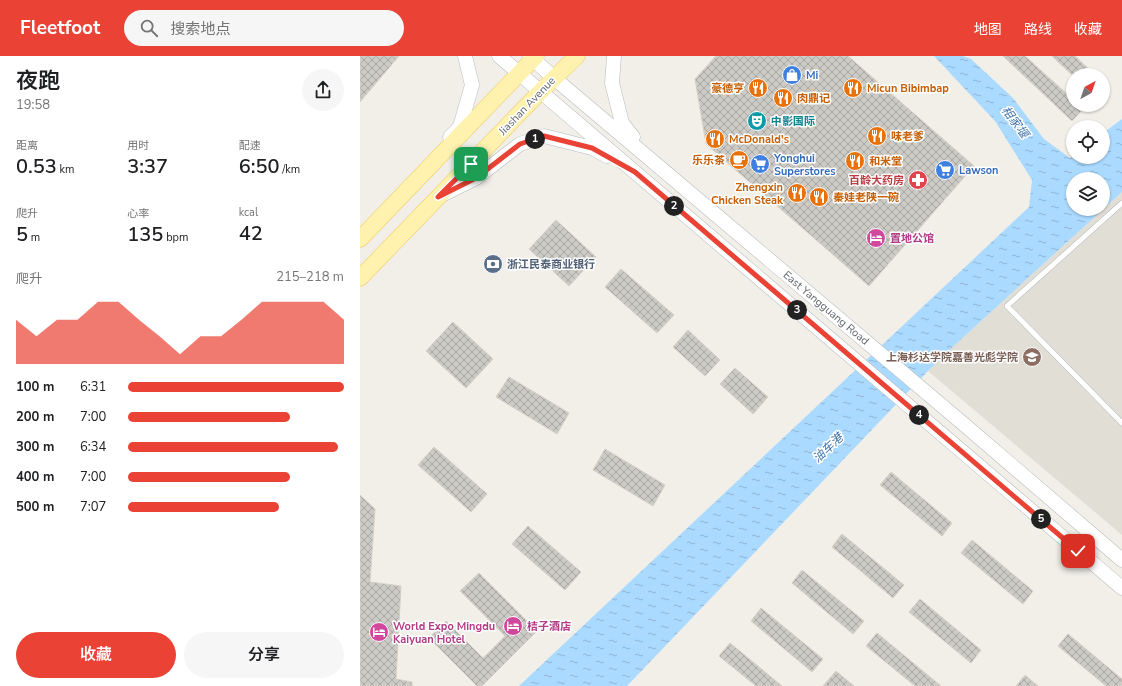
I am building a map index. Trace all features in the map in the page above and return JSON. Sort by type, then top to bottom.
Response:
[{"type":"main road","points":[[437,158],[439,148],[460,127],[472,85],[465,56]]},
{"type":"main road","name":"East Yangguang Road","points":[[499,56],[1122,588]]},
{"type":"main road","name":"Jiashan Avenue","points":[[360,278],[540,92],[577,56]]},
{"type":"main road","points":[[614,56],[612,83],[622,123],[649,158]]},
{"type":"main road","points":[[360,239],[533,57]]},
{"type":"main road","name":"East Yangguang Road","points":[[533,57],[554,78],[826,307],[1122,560]]},
{"type":"main road","points":[[438,197],[476,178],[520,144],[544,136],[592,148],[635,172]]},
{"type":"lane","points":[[1122,202],[1007,306],[1122,423]]},
{"type":"shaded area","name":"上海杉达学院嘉善光彪学院","points":[[1122,192],[1122,535],[928,371],[1096,216],[1110,216],[1110,203]]},
{"type":"water","points":[[934,56],[963,56],[971,59],[1013,98],[1044,139],[1066,155],[1066,164],[1110,164],[1110,128],[1122,119],[1122,192],[1110,203],[1110,172],[1066,172],[1066,216],[1096,216],[928,371],[627,686],[519,686],[1029,207],[1032,180],[995,121]]},
{"type":"building","points":[[360,56],[399,56],[360,102]]},
{"type":"building","points":[[716,56],[848,56],[974,166],[869,286],[706,144],[695,79]]},
{"type":"building","points":[[1003,56],[1025,56],[1066,93],[1066,112],[1080,112],[1073,120],[1071,120]]},
{"type":"building","points":[[1052,56],[1075,56],[1088,68],[1066,68],[1066,69]]},
{"type":"building","points":[[556,220],[596,257],[569,286],[529,249]]},
{"type":"building","points":[[621,269],[674,315],[657,333],[605,287]]},
{"type":"building","points":[[453,322],[493,359],[466,388],[426,351]]},
{"type":"building","points":[[688,330],[720,360],[705,376],[673,347]]},
{"type":"building","points":[[735,368],[768,397],[753,414],[720,384]]},
{"type":"building","points":[[509,377],[569,413],[557,434],[496,397]]},
{"type":"building","points":[[434,447],[487,494],[471,512],[418,465]]},
{"type":"building","points":[[605,449],[665,485],[653,506],[593,470]]},
{"type":"building","points":[[891,472],[952,523],[942,536],[880,485]]},
{"type":"building","name":"World Expo Mingdu Kaiyuan Hotel","points":[[360,495],[375,509],[370,582],[401,586],[396,679],[412,682],[412,686],[360,686]]},
{"type":"building","points":[[528,526],[581,572],[565,590],[512,544]]},
{"type":"building","points":[[842,534],[904,585],[893,598],[832,547]]},
{"type":"building","points":[[972,540],[1033,591],[1023,604],[961,553]]},
{"type":"building","points":[[802,570],[864,621],[853,634],[792,583]]},
{"type":"building","name":"桔子酒店","points":[[479,573],[537,631],[482,686],[477,686],[429,638],[446,621],[483,658],[505,636],[460,591]]},
{"type":"building","points":[[920,599],[981,650],[971,663],[909,612]]},
{"type":"building","points":[[761,608],[823,659],[812,672],[751,621]]},
{"type":"building","points":[[877,633],[941,686],[915,686],[866,646]]},
{"type":"building","points":[[1068,634],[1122,679],[1122,686],[1106,686],[1058,646]]},
{"type":"building","points":[[730,643],[782,686],[756,686],[719,656]]},
{"type":"building","points":[[836,671],[854,686],[823,686]]},
{"type":"building","points":[[1025,675],[1038,686],[1016,686]]},
{"type":"place","name":"Mi","points":[[792,75]]},
{"type":"place","name":"豪德亨","points":[[758,88]]},
{"type":"place","name":"Micun Bibimbap","points":[[853,88]]},
{"type":"place","name":"肉鼎记","points":[[783,98]]},
{"type":"place","name":"中影国际","points":[[757,121]]},
{"type":"place","name":"味老爹","points":[[877,136]]},
{"type":"place","name":"McDonald's","points":[[715,139]]},
{"type":"place","name":"乐乐茶","points":[[739,160]]},
{"type":"place","name":"和米堂","points":[[855,161]]},
{"type":"place","name":"Yonghui Superstores","points":[[760,164]]},
{"type":"place","name":"Lawson","points":[[945,170]]},
{"type":"place","name":"百龄大药房","points":[[918,180]]},
{"type":"place","name":"Zhengxin Chicken Steak","points":[[797,193]]},
{"type":"place","name":"秦娃老陕一碗","points":[[819,197]]},
{"type":"place","name":"置地公馆","points":[[876,238]]},
{"type":"place","name":"浙江民泰商业银行","points":[[493,264]]},
{"type":"place","name":"上海杉达学院嘉善光彪学院","points":[[1032,357]]},
{"type":"place","name":"桔子酒店","points":[[513,626]]},
{"type":"place","name":"World Expo Mingdu Kaiyuan Hotel","points":[[379,632]]},
{"type":"route","points":[[471,164],[438,197],[476,178],[520,144],[544,136],[592,148],[635,172],[1078,551]]},
{"type":"water label","name":"相家堰","points":[[1015,122]]},
{"type":"water label","name":"油车港","points":[[828,448]]}]
